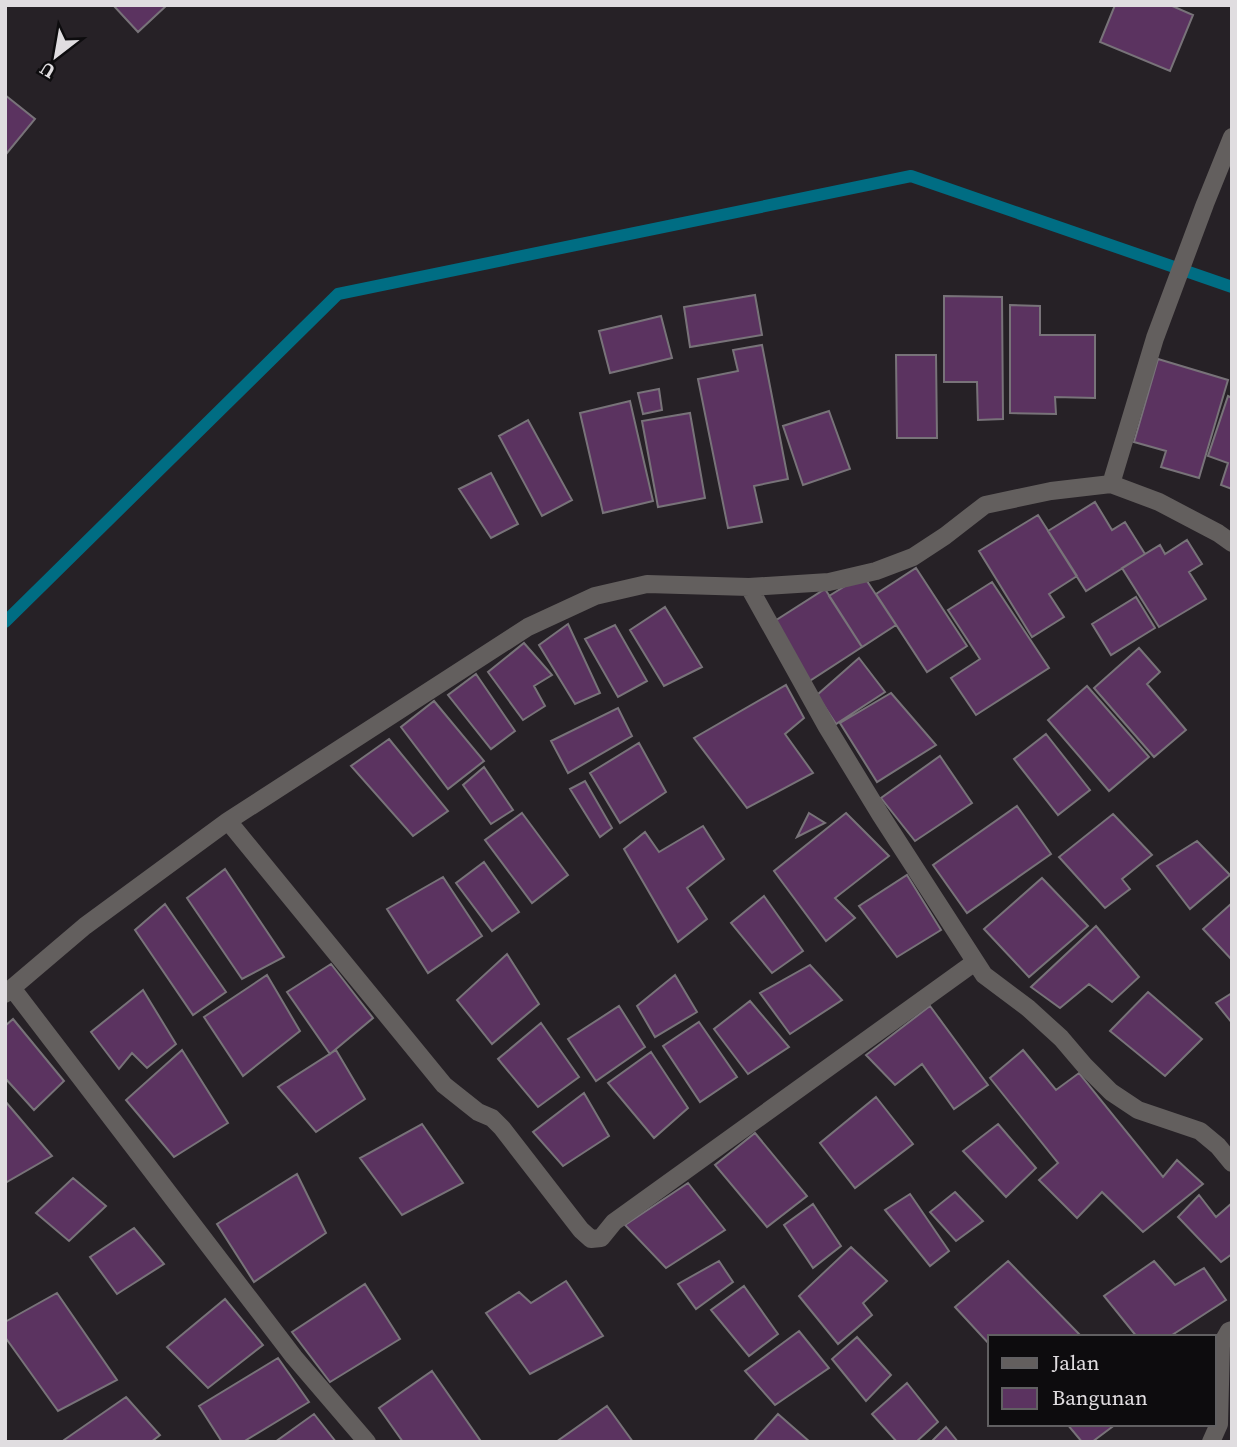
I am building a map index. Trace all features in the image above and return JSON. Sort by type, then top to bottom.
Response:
[{"type":"street","points":[[1111,484],[1155,338],[1232,137]]},
{"type":"street","points":[[367,1442],[294,1357],[9,991],[85,926],[228,821],[528,626],[595,596],[648,584],[749,587],[829,582],[876,571],[914,557],[945,537],[985,505],[1051,491],[1111,484],[1159,502],[1232,543]]},
{"type":"street","points":[[749,587],[827,727],[984,975],[1028,1008],[1061,1038],[1111,1091],[1138,1110],[1200,1132],[1218,1146],[1232,1163]]},
{"type":"street","points":[[228,821],[444,1085],[502,1128],[581,1230],[591,1239],[601,1238],[614,1222],[975,962]]},
{"type":"street","points":[[1210,1442],[1219,1423],[1222,1345],[1232,1330]]},
{"type":"building","points":[[113,5],[167,5],[138,32]]},
{"type":"building","points":[[1115,5],[1170,5],[1193,15],[1170,71],[1100,42]]},
{"type":"building","points":[[5,95],[35,119],[7,153],[5,151]]},
{"type":"building","points":[[755,295],[762,335],[690,347],[684,307]]},
{"type":"building","points":[[944,296],[1002,297],[1003,419],[978,420],[977,382],[944,382]]},
{"type":"building","points":[[1010,305],[1040,306],[1040,335],[1095,335],[1095,398],[1055,397],[1056,414],[1010,413]]},
{"type":"building","points":[[661,316],[672,358],[610,373],[599,331]]},
{"type":"building","points":[[762,345],[788,479],[754,486],[762,522],[728,528],[698,379],[738,371],[733,350]]},
{"type":"building","points":[[896,355],[936,355],[937,438],[897,438]]},
{"type":"building","points":[[1158,359],[1228,380],[1199,478],[1161,467],[1166,451],[1134,442]]},
{"type":"building","points":[[659,389],[662,410],[643,414],[638,393]]},
{"type":"building","points":[[1228,396],[1232,398],[1232,489],[1221,485],[1228,463],[1208,456]]},
{"type":"building","points":[[630,401],[653,501],[603,513],[580,413]]},
{"type":"building","points":[[829,411],[850,469],[803,485],[783,426]]},
{"type":"building","points":[[690,413],[705,498],[658,507],[642,421]]},
{"type":"building","points":[[528,420],[572,500],[542,516],[499,436]]},
{"type":"building","points":[[491,473],[518,524],[491,538],[459,489]]},
{"type":"building","points":[[1095,502],[1112,530],[1125,522],[1145,554],[1086,591],[1048,531]]},
{"type":"building","points":[[1038,515],[1077,576],[1049,594],[1064,617],[1032,637],[979,551]]},
{"type":"building","points":[[1187,540],[1202,564],[1189,572],[1206,599],[1159,627],[1122,568],[1160,545],[1165,554]]},
{"type":"building","points":[[916,568],[967,646],[927,672],[876,594]]},
{"type":"building","points":[[863,575],[896,625],[862,647],[829,596]]},
{"type":"building","points":[[992,582],[1049,668],[976,715],[951,678],[980,659],[948,610]]},
{"type":"building","points":[[825,589],[862,647],[808,682],[770,624]]},
{"type":"building","points":[[1136,597],[1155,628],[1111,655],[1092,624]]},
{"type":"building","points":[[665,607],[702,667],[664,686],[630,630]]},
{"type":"building","points":[[568,624],[600,693],[575,704],[539,645]]},
{"type":"building","points":[[615,625],[647,681],[618,697],[585,639]]},
{"type":"building","points":[[524,643],[552,675],[534,686],[545,706],[523,720],[488,672]]},
{"type":"building","points":[[1139,648],[1160,672],[1147,684],[1186,730],[1154,757],[1094,688]]},
{"type":"building","points":[[859,658],[885,692],[836,724],[817,695]]},
{"type":"building","points":[[476,674],[515,731],[491,749],[448,695]]},
{"type":"building","points":[[786,685],[804,718],[785,734],[813,773],[747,808],[694,738]]},
{"type":"building","points":[[1087,686],[1149,757],[1109,791],[1048,720]]},
{"type":"building","points":[[891,693],[936,745],[877,782],[840,723]]},
{"type":"building","points":[[434,701],[484,761],[448,789],[401,727]]},
{"type":"building","points":[[618,708],[632,736],[568,773],[551,741]]},
{"type":"building","points":[[1046,734],[1090,790],[1058,815],[1014,759]]},
{"type":"building","points":[[389,739],[448,811],[413,836],[351,766]]},
{"type":"building","points":[[639,743],[666,792],[620,823],[590,773]]},
{"type":"building","points":[[940,756],[972,803],[915,841],[881,798]]},
{"type":"building","points":[[484,767],[513,810],[491,824],[463,785]]},
{"type":"building","points":[[585,781],[612,828],[600,837],[570,789]]},
{"type":"building","points":[[1017,806],[1051,854],[967,913],[933,865]]},
{"type":"building","points":[[522,813],[568,875],[532,903],[485,840]]},
{"type":"building","points":[[809,813],[825,823],[797,837]]},
{"type":"building","points":[[846,813],[889,856],[835,898],[855,918],[826,941],[774,871]]},
{"type":"building","points":[[1113,814],[1152,855],[1122,879],[1130,889],[1105,908],[1059,857]]},
{"type":"building","points":[[703,826],[724,859],[687,888],[707,919],[678,942],[624,849],[645,832],[659,852]]},
{"type":"building","points":[[1197,841],[1230,875],[1190,909],[1157,866]]},
{"type":"building","points":[[484,862],[519,912],[492,931],[456,883]]},
{"type":"building","points":[[225,869],[284,957],[242,979],[187,898]]},
{"type":"building","points":[[907,875],[941,930],[897,957],[859,906]]},
{"type":"building","points":[[443,877],[482,936],[428,973],[387,909]]},
{"type":"building","points":[[1042,878],[1088,926],[1029,977],[984,929]]},
{"type":"building","points":[[764,896],[803,951],[772,973],[731,923]]},
{"type":"building","points":[[1232,903],[1232,960],[1203,929]]},
{"type":"building","points":[[165,904],[226,992],[193,1015],[135,930]]},
{"type":"building","points":[[1096,926],[1139,977],[1112,1002],[1089,984],[1060,1008],[1031,987]]},
{"type":"building","points":[[507,954],[539,1004],[492,1044],[457,1000]]},
{"type":"building","points":[[331,964],[373,1018],[330,1054],[287,992]]},
{"type":"building","points":[[810,965],[842,1000],[790,1034],[760,993]]},
{"type":"building","points":[[267,975],[300,1031],[243,1076],[204,1017]]},
{"type":"building","points":[[675,975],[697,1012],[655,1037],[637,1006]]},
{"type":"building","points":[[143,990],[176,1044],[147,1068],[132,1053],[119,1069],[91,1032]]},
{"type":"building","points":[[1148,992],[1202,1039],[1165,1076],[1110,1031]]},
{"type":"building","points":[[1232,993],[1232,1023],[1216,1003]]},
{"type":"building","points":[[750,1001],[789,1047],[748,1074],[714,1029]]},
{"type":"building","points":[[619,1006],[645,1047],[596,1081],[568,1039]]},
{"type":"building","points":[[930,1006],[988,1085],[954,1109],[922,1064],[895,1085],[866,1055]]},
{"type":"building","points":[[13,1019],[64,1081],[34,1110],[5,1078],[5,1026]]},
{"type":"building","points":[[699,1022],[737,1077],[700,1102],[663,1046]]},
{"type":"building","points":[[541,1023],[579,1077],[538,1107],[498,1059]]},
{"type":"building","points":[[182,1050],[228,1123],[174,1157],[126,1100]]},
{"type":"building","points":[[336,1050],[365,1099],[316,1132],[278,1087]]},
{"type":"building","points":[[1023,1050],[1056,1090],[1079,1073],[1163,1177],[1177,1160],[1203,1184],[1143,1232],[1102,1192],[1077,1218],[1039,1180],[1058,1163],[990,1078]]},
{"type":"building","points":[[651,1052],[688,1108],[654,1138],[608,1083]]},
{"type":"building","points":[[584,1093],[609,1136],[563,1166],[533,1132]]},
{"type":"building","points":[[876,1097],[913,1144],[855,1188],[820,1143]]},
{"type":"building","points":[[5,1101],[52,1156],[5,1183]]},
{"type":"building","points":[[422,1124],[463,1183],[402,1215],[360,1158]]},
{"type":"building","points":[[998,1124],[1036,1168],[1006,1197],[963,1151]]},
{"type":"building","points":[[755,1133],[807,1196],[767,1227],[715,1165]]},
{"type":"building","points":[[297,1174],[326,1233],[254,1282],[217,1224]]},
{"type":"building","points":[[73,1178],[106,1206],[69,1241],[36,1213]]},
{"type":"building","points":[[688,1183],[725,1230],[666,1268],[625,1225]]},
{"type":"building","points":[[955,1192],[983,1221],[956,1241],[930,1212]]},
{"type":"building","points":[[910,1194],[949,1251],[930,1266],[885,1210]]},
{"type":"building","points":[[1199,1195],[1216,1217],[1232,1203],[1232,1254],[1221,1262],[1178,1217]]},
{"type":"building","points":[[813,1204],[841,1246],[813,1268],[784,1225]]},
{"type":"building","points":[[134,1228],[164,1264],[117,1294],[90,1257]]},
{"type":"building","points":[[851,1247],[887,1281],[863,1303],[872,1315],[838,1344],[799,1296]]},
{"type":"building","points":[[719,1261],[733,1282],[696,1309],[678,1284]]},
{"type":"building","points":[[1008,1261],[1080,1335],[988,1335],[988,1343],[955,1307]]},
{"type":"building","points":[[1154,1261],[1175,1285],[1204,1268],[1226,1300],[1172,1335],[1135,1335],[1104,1296]]},
{"type":"building","points":[[566,1281],[603,1336],[530,1374],[486,1313],[519,1292],[531,1303]]},
{"type":"building","points":[[365,1284],[400,1339],[330,1382],[292,1332]]},
{"type":"building","points":[[744,1286],[778,1334],[749,1356],[711,1310]]},
{"type":"building","points":[[57,1293],[117,1380],[58,1411],[5,1337],[5,1322]]},
{"type":"building","points":[[225,1299],[263,1345],[208,1388],[167,1347]]},
{"type":"building","points":[[799,1331],[829,1368],[775,1405],[745,1371]]},
{"type":"building","points":[[857,1337],[891,1375],[866,1401],[832,1359]]},
{"type":"building","points":[[278,1358],[309,1402],[243,1442],[222,1442],[199,1406]]},
{"type":"building","points":[[432,1371],[480,1440],[478,1442],[403,1442],[379,1408]]},
{"type":"building","points":[[907,1383],[938,1422],[916,1442],[897,1442],[872,1414]]},
{"type":"building","points":[[126,1397],[160,1435],[151,1442],[65,1442],[64,1440]]},
{"type":"building","points":[[607,1406],[633,1442],[556,1442]]},
{"type":"building","points":[[314,1414],[336,1442],[275,1442]]},
{"type":"building","points":[[778,1414],[810,1442],[753,1442]]},
{"type":"building","points":[[1069,1426],[1113,1426],[1092,1442],[1082,1442]]},
{"type":"building","points":[[946,1427],[958,1442],[931,1442]]},
{"type":"waterway","points":[[5,622],[338,294],[911,176],[1232,287]]}]
